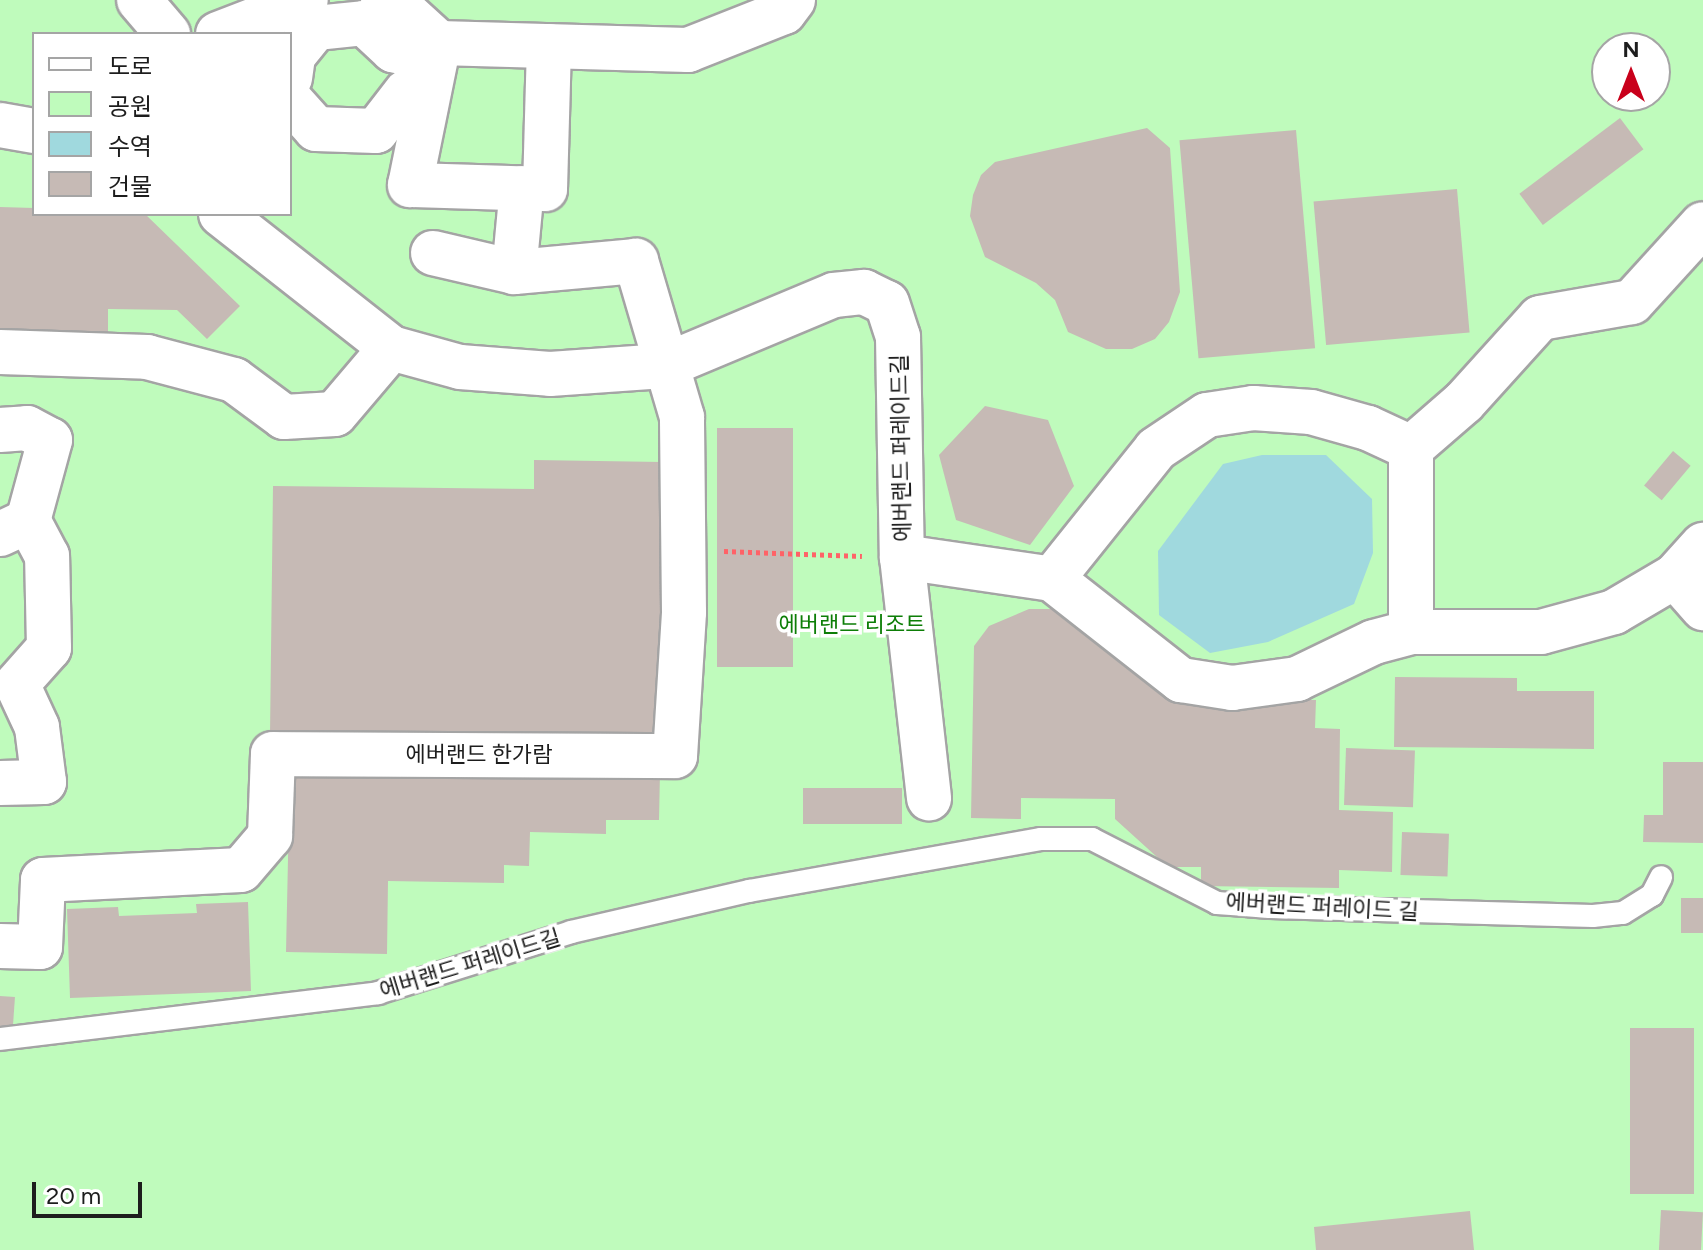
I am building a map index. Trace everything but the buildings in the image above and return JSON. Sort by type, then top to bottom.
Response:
[{"type":"street","points":[[139,0],[166,32]]},
{"type":"street","points":[[223,32],[306,0]]},
{"type":"street","points":[[383,0],[395,3],[437,52]]},
{"type":"street","points":[[292,63],[293,56],[316,28],[364,23],[393,50],[437,52],[549,46],[688,50],[784,12],[793,0]]},
{"type":"street","points":[[437,52],[410,185],[545,189],[549,46]]},
{"type":"street","points":[[292,102],[316,129],[376,131],[406,92]]},
{"type":"street","points":[[0,125],[32,131]]},
{"type":"street","points":[[433,253],[514,272],[522,188]]},
{"type":"street","name":"에버랜드 퍼레이드길","points":[[224,216],[391,348],[460,367],[550,374],[664,366],[834,295],[864,292],[887,303],[898,337],[902,383],[902,557],[929,798]]},
{"type":"street","points":[[1411,632],[1411,448],[1464,402],[1540,318],[1632,302],[1703,224]]},
{"type":"street","name":"에버랜드 한가람","points":[[0,946],[40,947],[43,880],[241,870],[270,836],[273,754],[675,756],[683,549],[682,417],[664,366],[636,261],[514,272]]},
{"type":"street","points":[[0,352],[147,357],[234,380],[284,417],[335,414],[391,348]]},
{"type":"street","points":[[1052,579],[1156,449],[1207,415],[1253,408],[1311,412],[1368,428],[1411,448]]},
{"type":"street","points":[[0,430],[27,428],[50,440],[43,479],[14,528],[47,556],[49,648],[8,678],[37,727],[44,782],[0,783]]},
{"type":"street","points":[[902,557],[1052,579],[1181,680],[1232,688],[1297,679],[1374,642],[1411,632],[1541,632],[1614,612],[1689,560],[1703,608]]},
{"type":"lane","name":"에버랜드 퍼레이드 길","points":[[935,856],[1041,839],[1092,839],[1217,903],[1285,908],[1593,916],[1623,913],[1652,895],[1661,877]]},
{"type":"lane","name":"에버랜드 퍼레이드길","points":[[0,1039],[378,993],[571,932],[935,856]]},
{"type":"path","points":[[683,549],[902,557]]},
{"type":"green space","name":"에버랜드 리조트","points":[[0,0],[1703,0],[1703,1250],[0,1250]]},
{"type":"water","points":[[1262,455],[1326,455],[1372,499],[1373,553],[1354,604],[1268,642],[1210,653],[1159,615],[1158,551],[1223,464]]}]
